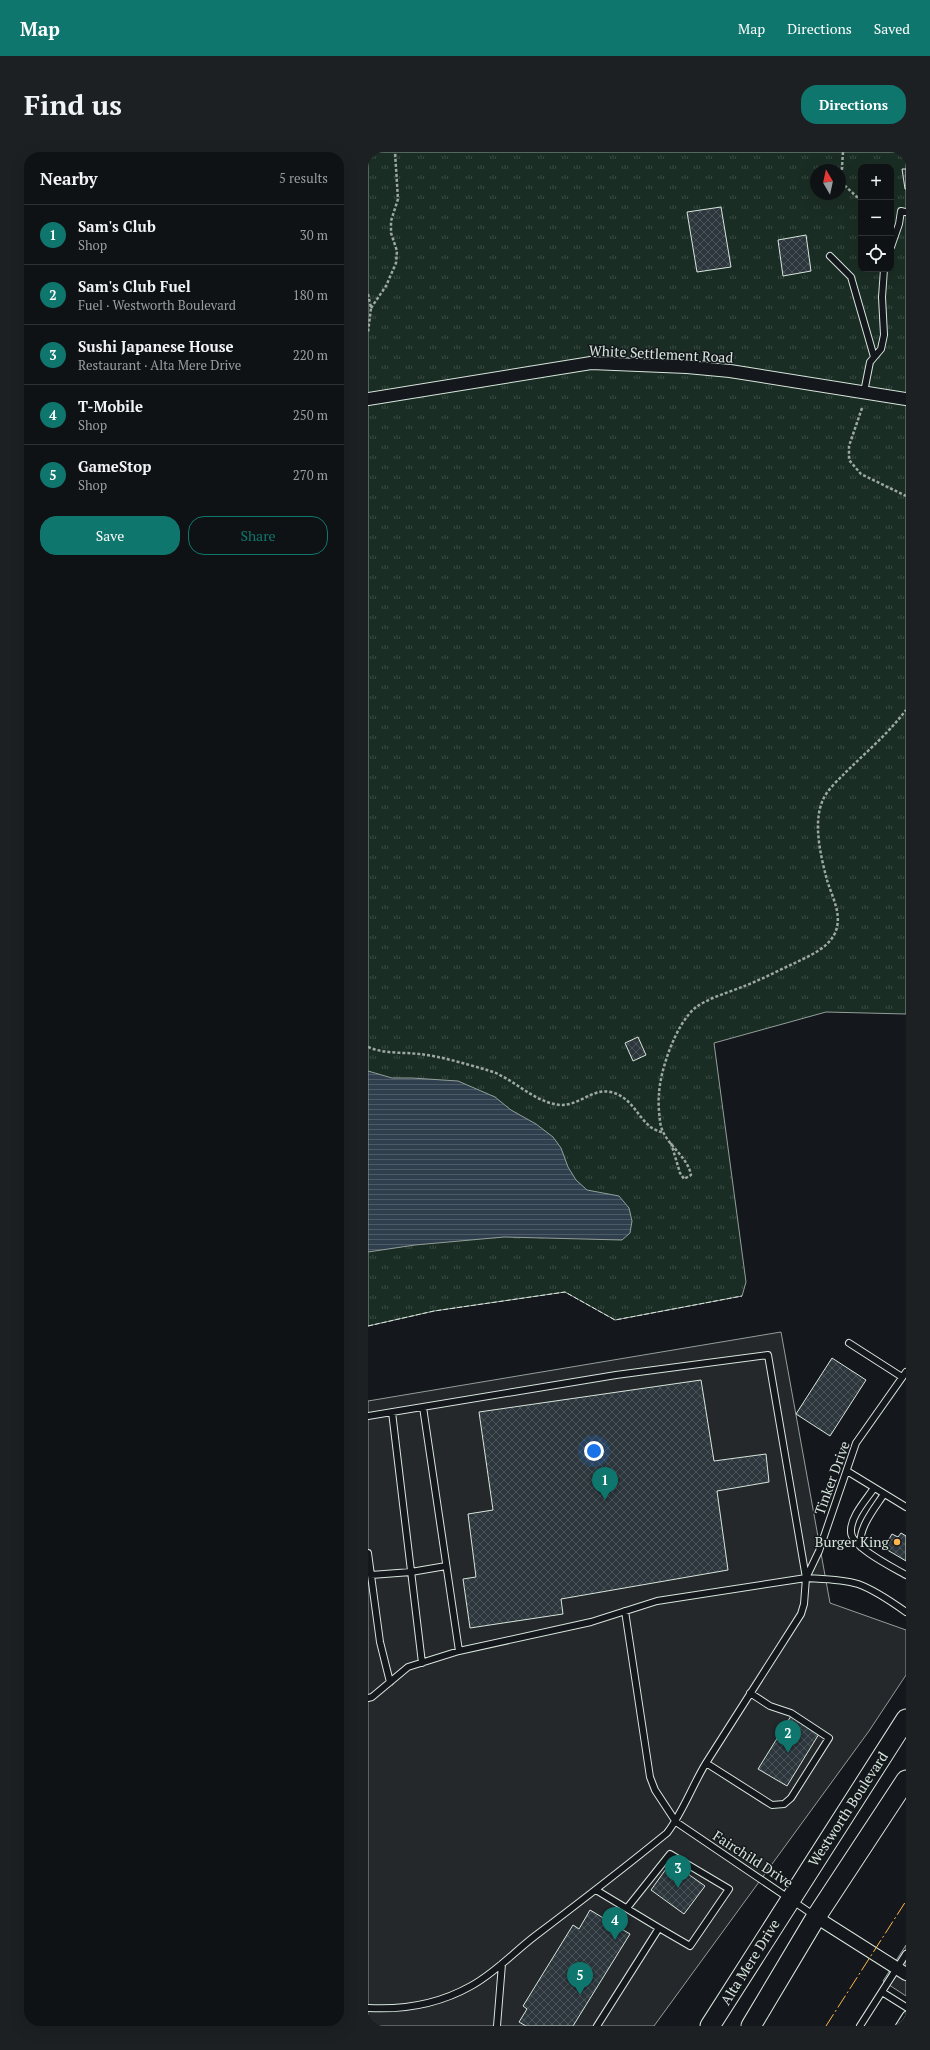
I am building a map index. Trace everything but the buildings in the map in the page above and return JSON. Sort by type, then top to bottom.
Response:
[{"type":"main road","name":"Westworth Boulevard","points":[[790,1898],[906,1719]]},
{"type":"main road","points":[[751,2026],[816,1917],[906,1780]]},
{"type":"main road","name":"Alta Mere Drive","points":[[710,2026],[790,1898]]},
{"type":"street","name":"White Settlement Road","points":[[368,399],[591,363],[687,367],[730,371],[906,399]]},
{"type":"street","points":[[816,1917],[902,1971]]},
{"type":"lane","points":[[894,238],[899,224],[901,211],[906,212]]},
{"type":"lane","points":[[830,256],[851,277],[874,357]]},
{"type":"lane","points":[[864,392],[870,362],[881,349],[884,335],[882,297],[884,272]]},
{"type":"lane","points":[[848,1343],[904,1374]]},
{"type":"lane","points":[[368,1416],[616,1375],[768,1355],[806,1578],[804,1604],[801,1614],[695,1780],[676,1822],[667,1833],[596,1890],[535,1936],[502,1964],[471,1986],[436,2001],[404,2008],[368,2008]]},
{"type":"lane","name":"Tinker Drive","points":[[806,1578],[819,1552],[856,1443],[904,1374]]},
{"type":"lane","points":[[423,1407],[459,1651]]},
{"type":"lane","points":[[392,1412],[422,1662]]},
{"type":"lane","points":[[846,1471],[906,1507]]},
{"type":"lane","points":[[874,1488],[853,1521],[851,1532],[853,1539],[861,1547],[906,1576]]},
{"type":"lane","points":[[861,1547],[860,1542],[862,1530],[884,1494]]},
{"type":"lane","points":[[368,1553],[380,1642],[390,1682]]},
{"type":"lane","points":[[371,1575],[411,1572],[446,1566]]},
{"type":"lane","points":[[368,1698],[372,1697],[408,1667],[422,1662],[459,1651],[591,1622],[657,1601],[806,1578],[830,1579],[858,1584],[892,1602],[906,1612]]},
{"type":"lane","points":[[625,1611],[650,1777],[656,1790],[676,1822]]},
{"type":"lane","points":[[706,1763],[772,1805],[784,1804],[791,1798],[829,1738],[791,1713],[770,1706],[750,1693]]},
{"type":"lane","name":"Fairchild Drive","points":[[676,1822],[717,1852],[790,1898],[816,1917]]},
{"type":"lane","points":[[596,1890],[690,1946],[729,1889],[670,1854],[627,1908]]},
{"type":"lane","points":[[597,2026],[659,1928]]},
{"type":"lane","points":[[860,2026],[882,1992],[902,1971],[906,1954]]},
{"type":"lane","points":[[497,2026],[502,1964]]},
{"type":"lane","points":[[882,1992],[906,2007]]},
{"type":"lane","points":[[899,2026],[906,2015]]},
{"type":"path","points":[[370,308],[386,286],[396,263],[397,251],[391,233],[391,221],[398,199],[395,152]]},
{"type":"path","points":[[843,152],[841,182],[858,197]]},
{"type":"path","points":[[368,294],[370,308],[368,332]]},
{"type":"path","points":[[862,408],[849,446],[849,460],[861,474],[906,496]]},
{"type":"path","points":[[671,1143],[684,1179],[691,1175],[689,1166],[671,1143],[663,1133],[660,1123],[658,1094],[661,1075],[684,1020],[695,1008],[709,1000],[743,987],[817,952],[827,944],[835,932],[838,911],[827,880],[819,836],[819,817],[822,802],[839,779],[906,710]]},
{"type":"path","points":[[368,1047],[387,1052],[420,1054],[487,1070],[510,1080],[545,1102],[571,1104],[593,1093],[602,1091],[613,1093],[624,1098],[635,1108],[652,1128],[663,1133]]},
{"type":"green space","points":[[368,152],[906,152],[906,1014],[826,1012],[714,1043],[746,1282],[742,1296],[615,1320],[565,1292],[434,1311],[368,1326]]},
{"type":"shaded area","points":[[781,1332],[830,1603],[906,1630],[906,1675],[869,1731],[654,2026],[368,2026],[368,1401]]},
{"type":"shaded area","points":[[906,1945],[906,1996],[883,1981]]},
{"type":"water","points":[[368,1071],[392,1078],[458,1081],[495,1097],[511,1110],[536,1124],[553,1137],[561,1148],[568,1167],[576,1180],[587,1190],[619,1196],[629,1208],[632,1221],[630,1233],[622,1240],[504,1237],[415,1245],[368,1252]]},
{"type":"fence","points":[[368,1326],[434,1311],[565,1292],[615,1320],[742,1296]]},
{"type":"power","points":[[826,2026],[906,1901]]},
{"type":"place","name":"Sam's Club","points":[[605,1500]]},
{"type":"place","name":"Burger King","points":[[897,1542]]},
{"type":"place","name":"Sam's Club Fuel","points":[[788,1753]]},
{"type":"place","name":"Sushi Japanese House","points":[[678,1888]]},
{"type":"place","name":"T-Mobile","points":[[615,1940]]},
{"type":"place","name":"GameStop","points":[[580,1995]]}]
